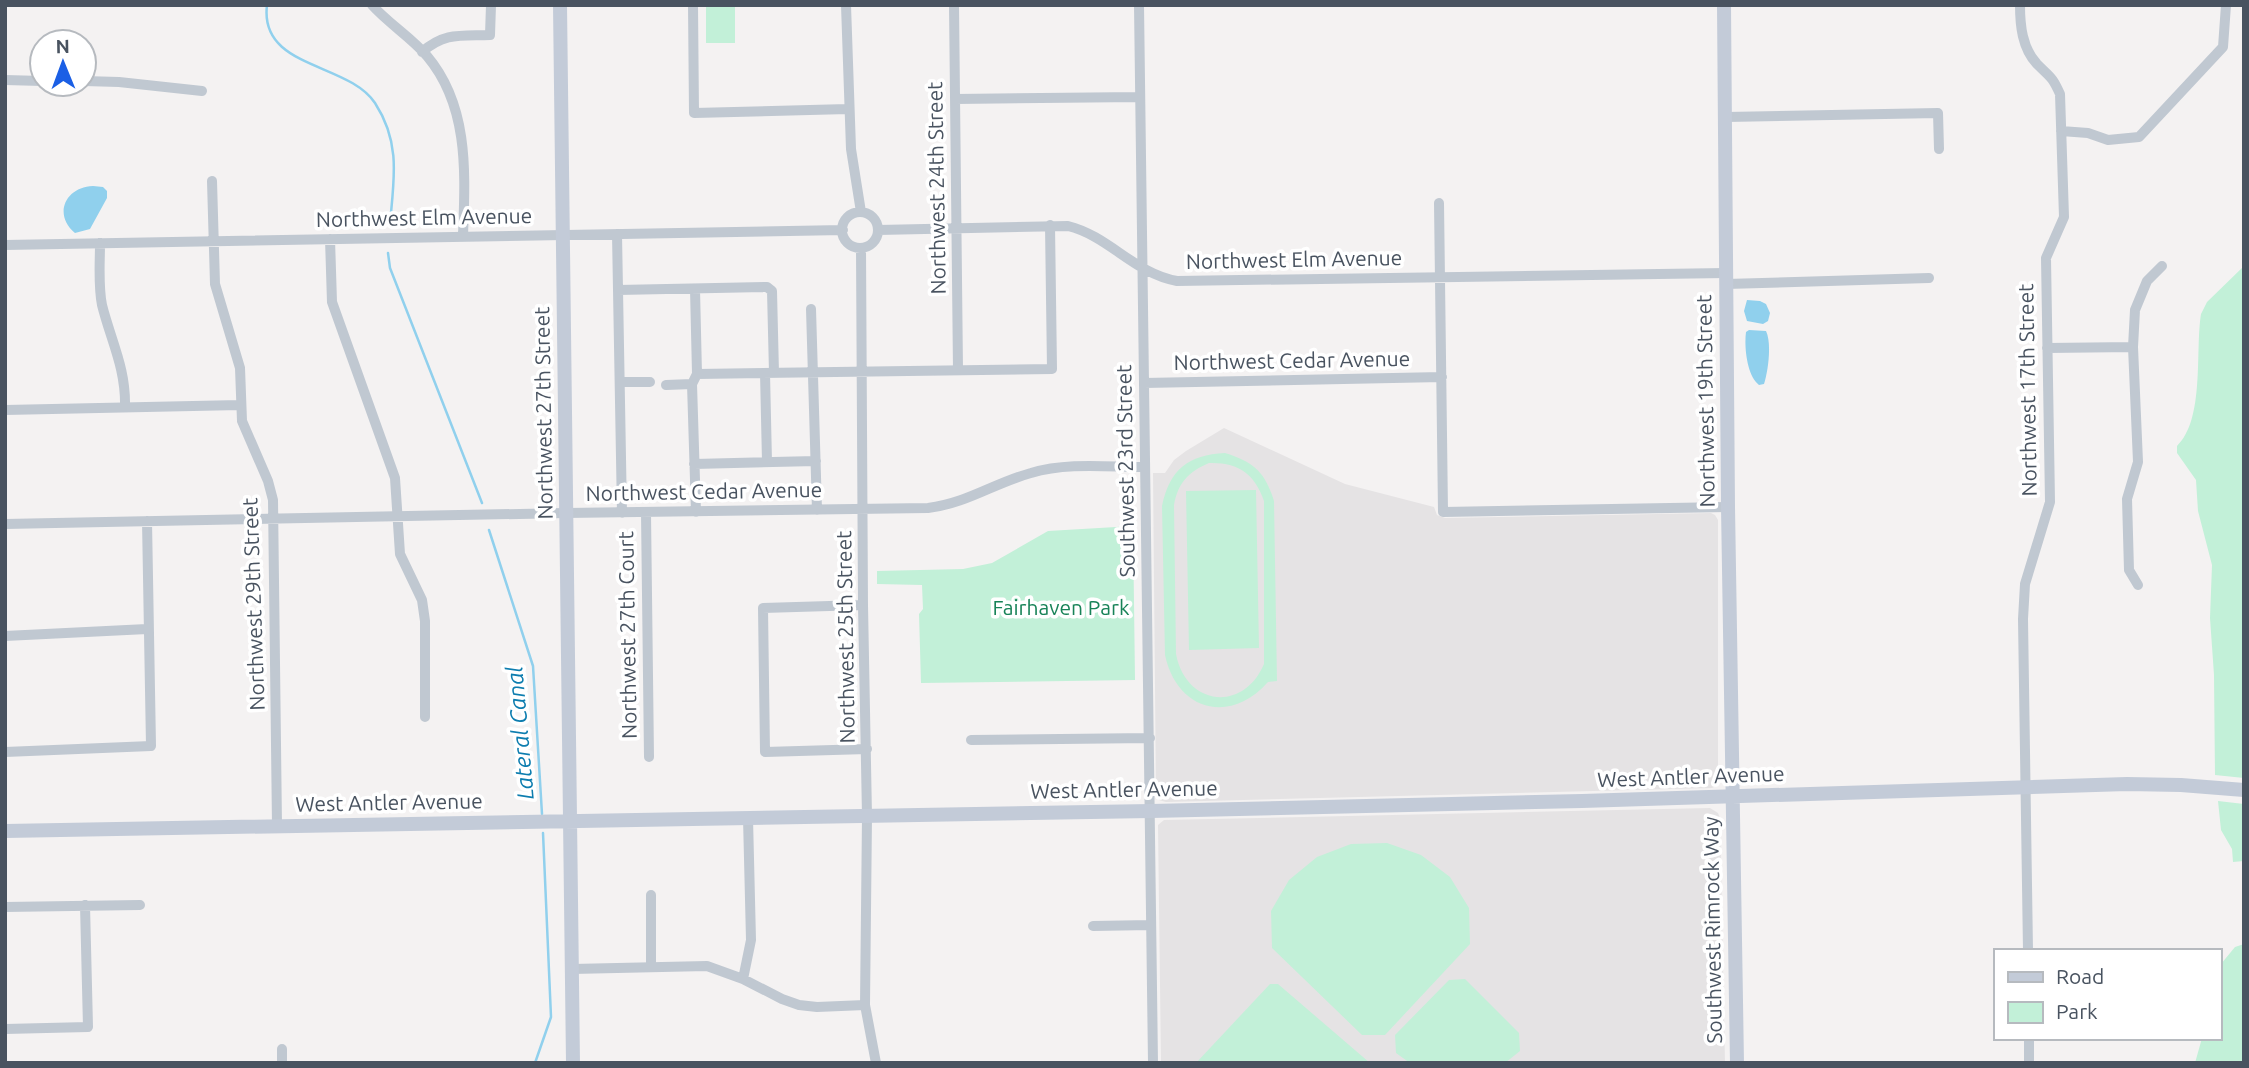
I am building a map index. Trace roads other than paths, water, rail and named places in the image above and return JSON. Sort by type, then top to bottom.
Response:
[{"type":"street","points":[[372,5],[422,52],[440,76],[454,106],[466,165],[463,236]]},
{"type":"street","points":[[422,52],[435,40],[449,36],[490,35],[491,5]]},
{"type":"street","name":"Northwest 27th Street","points":[[560,5],[573,1063]]},
{"type":"street","points":[[692,5],[694,113],[848,109]]},
{"type":"street","points":[[846,5],[848,109],[861,212]]},
{"type":"street","name":"Northwest 24th Street","points":[[954,5],[958,370]]},
{"type":"street","name":"Southwest 23rd Street","points":[[1139,5],[1153,1063]]},
{"type":"street","name":"Northwest 19th Street","points":[[1724,5],[1732,796]]},
{"type":"street","name":"Northwest 17th Street","points":[[2020,5],[2020,30],[2035,62],[2053,76],[2060,94],[2064,217],[2046,258],[2050,502],[2025,584],[2023,619],[2028,949]]},
{"type":"street","points":[[2061,131],[2088,133],[2108,140],[2139,137],[2223,47],[2227,5]]},
{"type":"street","points":[[5,80],[28,81]]},
{"type":"street","points":[[98,81],[202,91]]},
{"type":"street","points":[[955,99],[1139,97]]},
{"type":"street","points":[[1726,117],[1938,113],[1939,149]]},
{"type":"street","name":"Northwest 29th Street","points":[[212,181],[215,284],[240,368],[242,421],[268,481],[273,500],[277,827]]},
{"type":"street","points":[[1439,203],[1443,512],[1728,507]]},
{"type":"street","points":[[861,212],[871,216],[878,230],[875,240],[861,248],[846,240],[843,230],[850,215],[861,212]]},
{"type":"street","points":[[666,385],[695,379],[770,373],[1052,369],[1049,225]]},
{"type":"street","name":"Northwest Elm Avenue","points":[[878,230],[1049,225],[1083,229],[1143,270],[1160,278],[1177,281],[1929,278]]},
{"type":"street","name":"Northwest Elm Avenue","points":[[5,245],[843,230]]},
{"type":"street","points":[[617,234],[622,513]]},
{"type":"street","points":[[330,239],[332,302],[395,478],[400,554],[422,600],[425,621],[425,717]]},
{"type":"street","points":[[100,243],[101,301],[121,364],[125,407]]},
{"type":"street","name":"Northwest 25th Street","points":[[861,248],[863,605],[867,749],[866,1005],[876,1063]]},
{"type":"street","points":[[2138,585],[2129,570],[2127,499],[2137,462],[2133,347],[2135,310],[2147,281],[2162,266]]},
{"type":"street","points":[[618,290],[767,287],[772,290],[767,462]]},
{"type":"street","points":[[695,289],[696,512]]},
{"type":"street","points":[[811,309],[817,510]]},
{"type":"street","points":[[2047,348],[2133,347]]},
{"type":"street","name":"Northwest Cedar Avenue","points":[[1144,383],[1442,377]]},
{"type":"street","points":[[620,382],[650,382]]},
{"type":"street","points":[[5,410],[240,405]]},
{"type":"street","points":[[694,464],[816,461]]},
{"type":"street","name":"Northwest Cedar Avenue","points":[[5,524],[928,508],[949,506],[1030,473],[1056,467],[1145,467]]},
{"type":"street","name":"Northwest 27th Court","points":[[646,513],[649,757]]},
{"type":"street","points":[[5,752],[151,747],[147,521]]},
{"type":"street","points":[[863,605],[763,608],[765,752],[867,749]]},
{"type":"street","points":[[5,636],[148,629]]},
{"type":"street","points":[[971,740],[1150,738]]},
{"type":"street","name":"West Antler Avenue","points":[[5,831],[1151,811],[2140,784],[2244,790]]},
{"type":"street","name":"Southwest Rimrock Way","points":[[1732,796],[1737,1063]]},
{"type":"street","points":[[743,979],[751,940],[748,818]]},
{"type":"street","points":[[651,895],[652,967]]},
{"type":"street","points":[[5,1029],[88,1027],[85,905]]},
{"type":"street","points":[[5,907],[140,905]]},
{"type":"street","points":[[1093,926],[1152,925]]},
{"type":"street","points":[[572,969],[707,966],[799,1005],[866,1005]]},
{"type":"street","points":[[2029,1040],[2029,1063]]},
{"type":"street","points":[[282,1049],[282,1063]]},
{"type":"water","points":[[93,186],[103,187],[107,191],[107,198],[90,229],[75,233],[65,218],[65,203],[75,191]]},
{"type":"water","points":[[1747,300],[1766,304],[1770,313],[1768,321],[1763,324],[1747,321],[1744,311]]},
{"type":"water","points":[[1766,331],[1768,336],[1769,358],[1764,384],[1759,385],[1755,381],[1747,361],[1745,345],[1746,332]]},
{"type":"waterway","name":"Lateral Canal","points":[[267,5],[268,26],[277,42],[308,63],[346,79],[375,103],[389,132],[394,162],[390,223]]},
{"type":"waterway","name":"Lateral Canal","points":[[388,253],[390,268],[482,503]]},
{"type":"waterway","name":"Lateral Canal","points":[[489,530],[533,666],[542,814]]},
{"type":"waterway","name":"Lateral Canal","points":[[535,1063],[551,1017],[543,833]]},
{"type":"park label","name":"Fairhaven Park","points":[[1061,608]]}]
